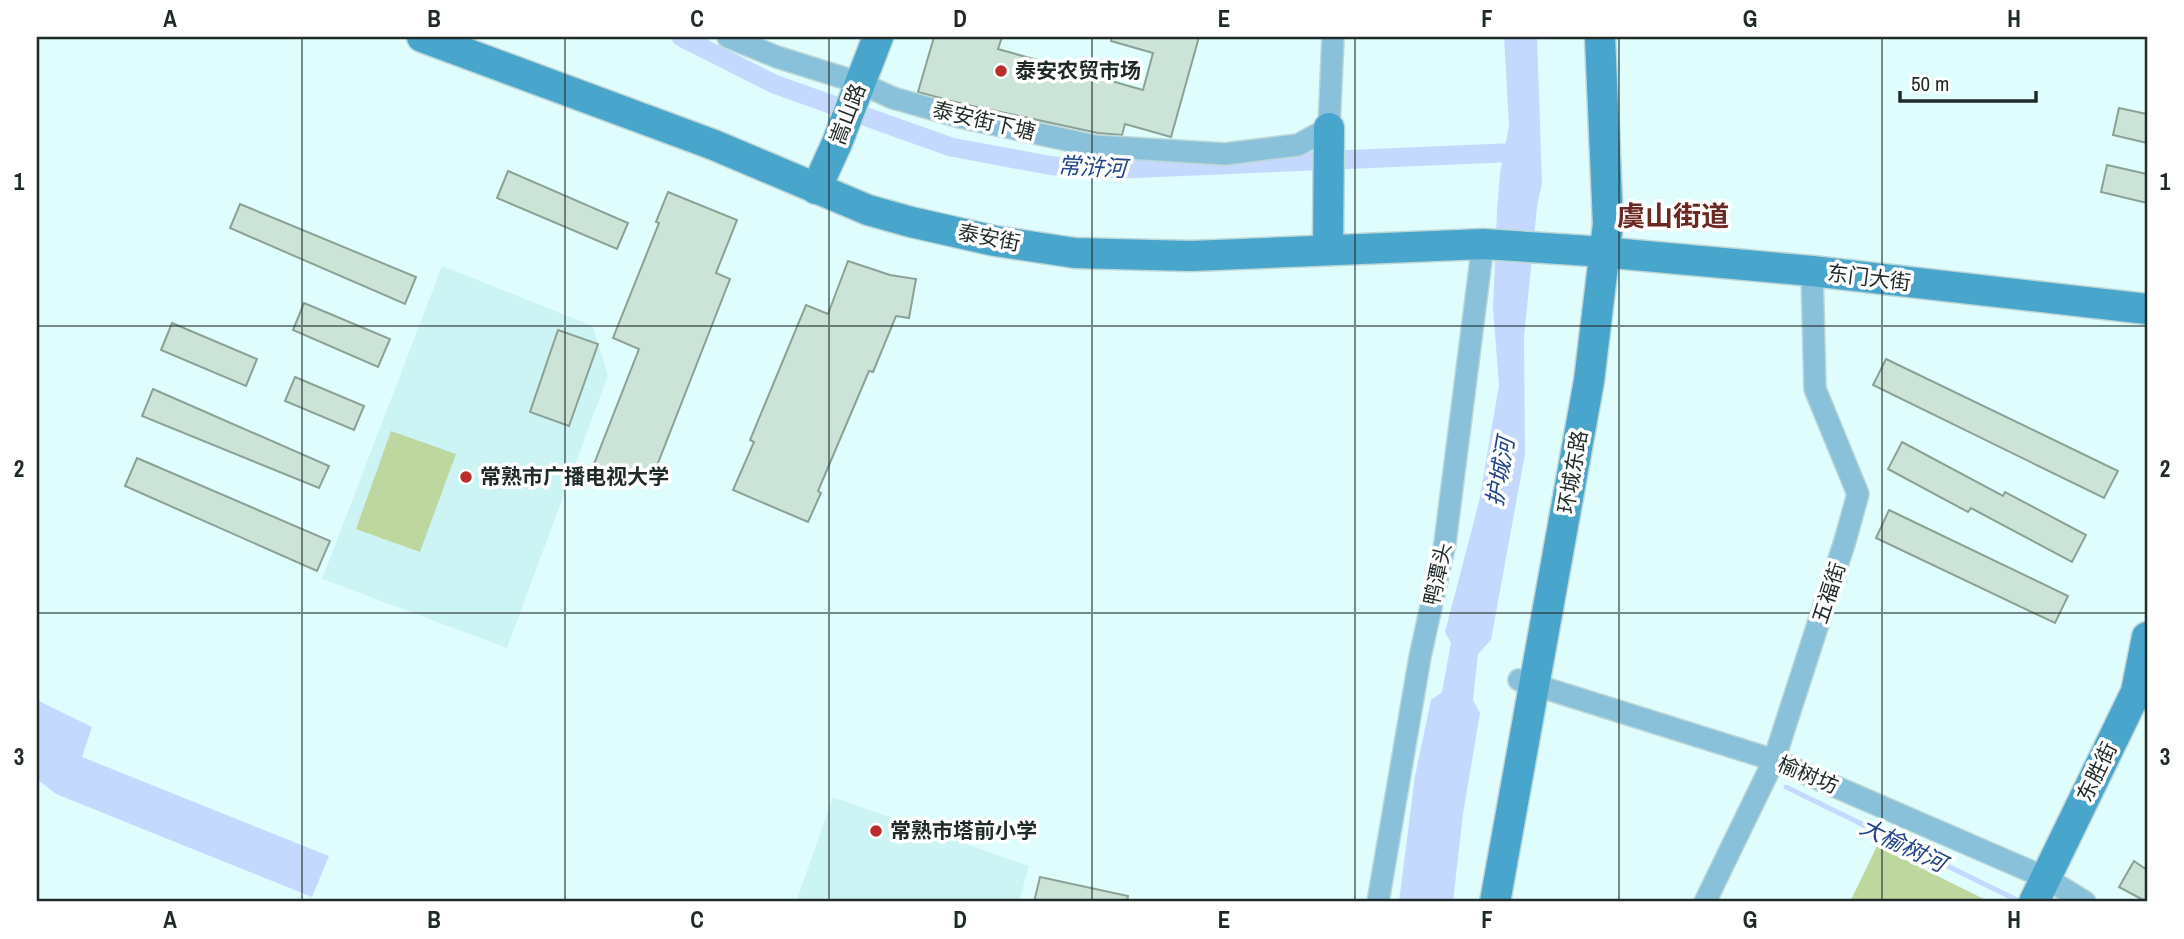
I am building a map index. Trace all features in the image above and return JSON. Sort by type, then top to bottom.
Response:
[{"type":"street","name":"泰安街","points":[[422,37],[713,145],[868,210],[995,241],[1075,253],[1191,256],[1483,244],[1598,252]]},
{"type":"street","name":"泰安街下塘","points":[[728,37],[777,57],[860,83],[893,98],[960,117],[1095,146],[1225,154],[1298,145],[1329,128]]},
{"type":"street","name":"嵩山路","points":[[816,189],[878,37]]},
{"type":"street","points":[[1328,250],[1327,201],[1333,37]]},
{"type":"street","name":"环城东路","points":[[1484,902],[1526,682],[1589,381],[1598,252],[1582,37]]},
{"type":"street","name":"环城东路","points":[[1598,252],[1608,224],[1600,37]]},
{"type":"street","name":"鸭潭头","points":[[1378,902],[1420,657],[1445,543],[1483,244]]},
{"type":"street","name":"东门大街","points":[[1598,252],[1812,271],[2147,309]]},
{"type":"street","name":"五福街","points":[[1705,902],[1774,761],[1858,494],[1815,388],[1812,271]]},
{"type":"street","name":"东胜街","points":[[2040,890],[2136,692],[2147,637]]},
{"type":"street","name":"环城东路","points":[[1495,902],[1526,682]]},
{"type":"street","name":"榆树坊","points":[[1526,682],[1774,761],[2040,890],[2085,902]]},
{"type":"shaded area","name":"常熟市广播电视大学","points":[[442,266],[593,326],[608,376],[507,648],[322,579]]},
{"type":"shaded area","name":"常熟市塔前小学","points":[[833,797],[1029,866],[1019,902],[796,902]]},
{"type":"green space","points":[[391,431],[456,454],[420,552],[356,529]]},
{"type":"green space","points":[[1877,846],[1990,902],[1850,902]]},
{"type":"water","name":"护城河","points":[[1504,37],[1537,37],[1542,183],[1537,207],[1524,338],[1525,454],[1491,640],[1478,654],[1473,700],[1480,713],[1463,814],[1453,902],[1399,902],[1415,776],[1431,700],[1442,692],[1451,643],[1445,632],[1479,502],[1499,385],[1493,309],[1500,173],[1509,126]]},
{"type":"water","points":[[37,700],[92,727],[82,757],[329,856],[312,897],[56,794],[37,779]]},
{"type":"building","name":"泰安农贸市场","points":[[934,37],[1002,37],[998,49],[1143,90],[1153,53],[1111,41],[1112,37],[1199,37],[1171,137],[1125,124],[1122,135],[1098,133],[918,92]]},
{"type":"building","points":[[2119,108],[2147,114],[2147,143],[2113,135]]},
{"type":"building","points":[[2107,165],[2147,174],[2147,203],[2101,192]]},
{"type":"building","points":[[508,171],[628,223],[617,249],[497,198]]},
{"type":"building","points":[[668,192],[737,220],[716,273],[730,279],[649,486],[594,464],[639,349],[613,338],[659,223],[656,222]]},
{"type":"building","points":[[240,204],[416,277],[405,304],[230,228]]},
{"type":"building","points":[[848,261],[890,275],[916,279],[909,318],[896,316],[873,372],[869,371],[818,491],[821,493],[808,522],[733,490],[754,442],[750,440],[806,305],[828,314]]},
{"type":"building","points":[[304,303],[390,339],[378,367],[293,330]]},
{"type":"building","points":[[172,323],[257,359],[246,386],[161,350]]},
{"type":"building","points":[[558,330],[598,344],[569,426],[530,412]]},
{"type":"building","points":[[1886,359],[2118,471],[2104,498],[1873,385]]},
{"type":"building","points":[[295,377],[364,406],[354,430],[285,401]]},
{"type":"building","points":[[153,389],[329,466],[319,488],[142,416]]},
{"type":"building","points":[[1902,442],[2003,496],[2005,492],[2086,535],[2072,562],[1971,508],[1968,512],[1888,469]]},
{"type":"building","points":[[137,458],[330,541],[317,571],[125,486]]},
{"type":"building","points":[[1889,510],[2068,596],[2055,623],[1876,538]]},
{"type":"building","points":[[2134,861],[2147,870],[2147,902],[2119,887]]},
{"type":"building","points":[[1040,877],[1128,896],[1127,902],[1034,902]]},
{"type":"waterway","name":"常浒河","points":[[681,37],[774,84],[951,147],[1053,166],[1124,169],[1526,152]]},
{"type":"waterway","name":"大榆树河","points":[[1786,787],[2021,902]]},
{"type":"place","name":"泰安农贸市场","points":[[1001,71]]},
{"type":"place","name":"常熟市广播电视大学","points":[[466,477]]},
{"type":"place","name":"常熟市塔前小学","points":[[876,831]]},
{"type":"district","name":"虞山街道","points":[[1673,216]]}]
